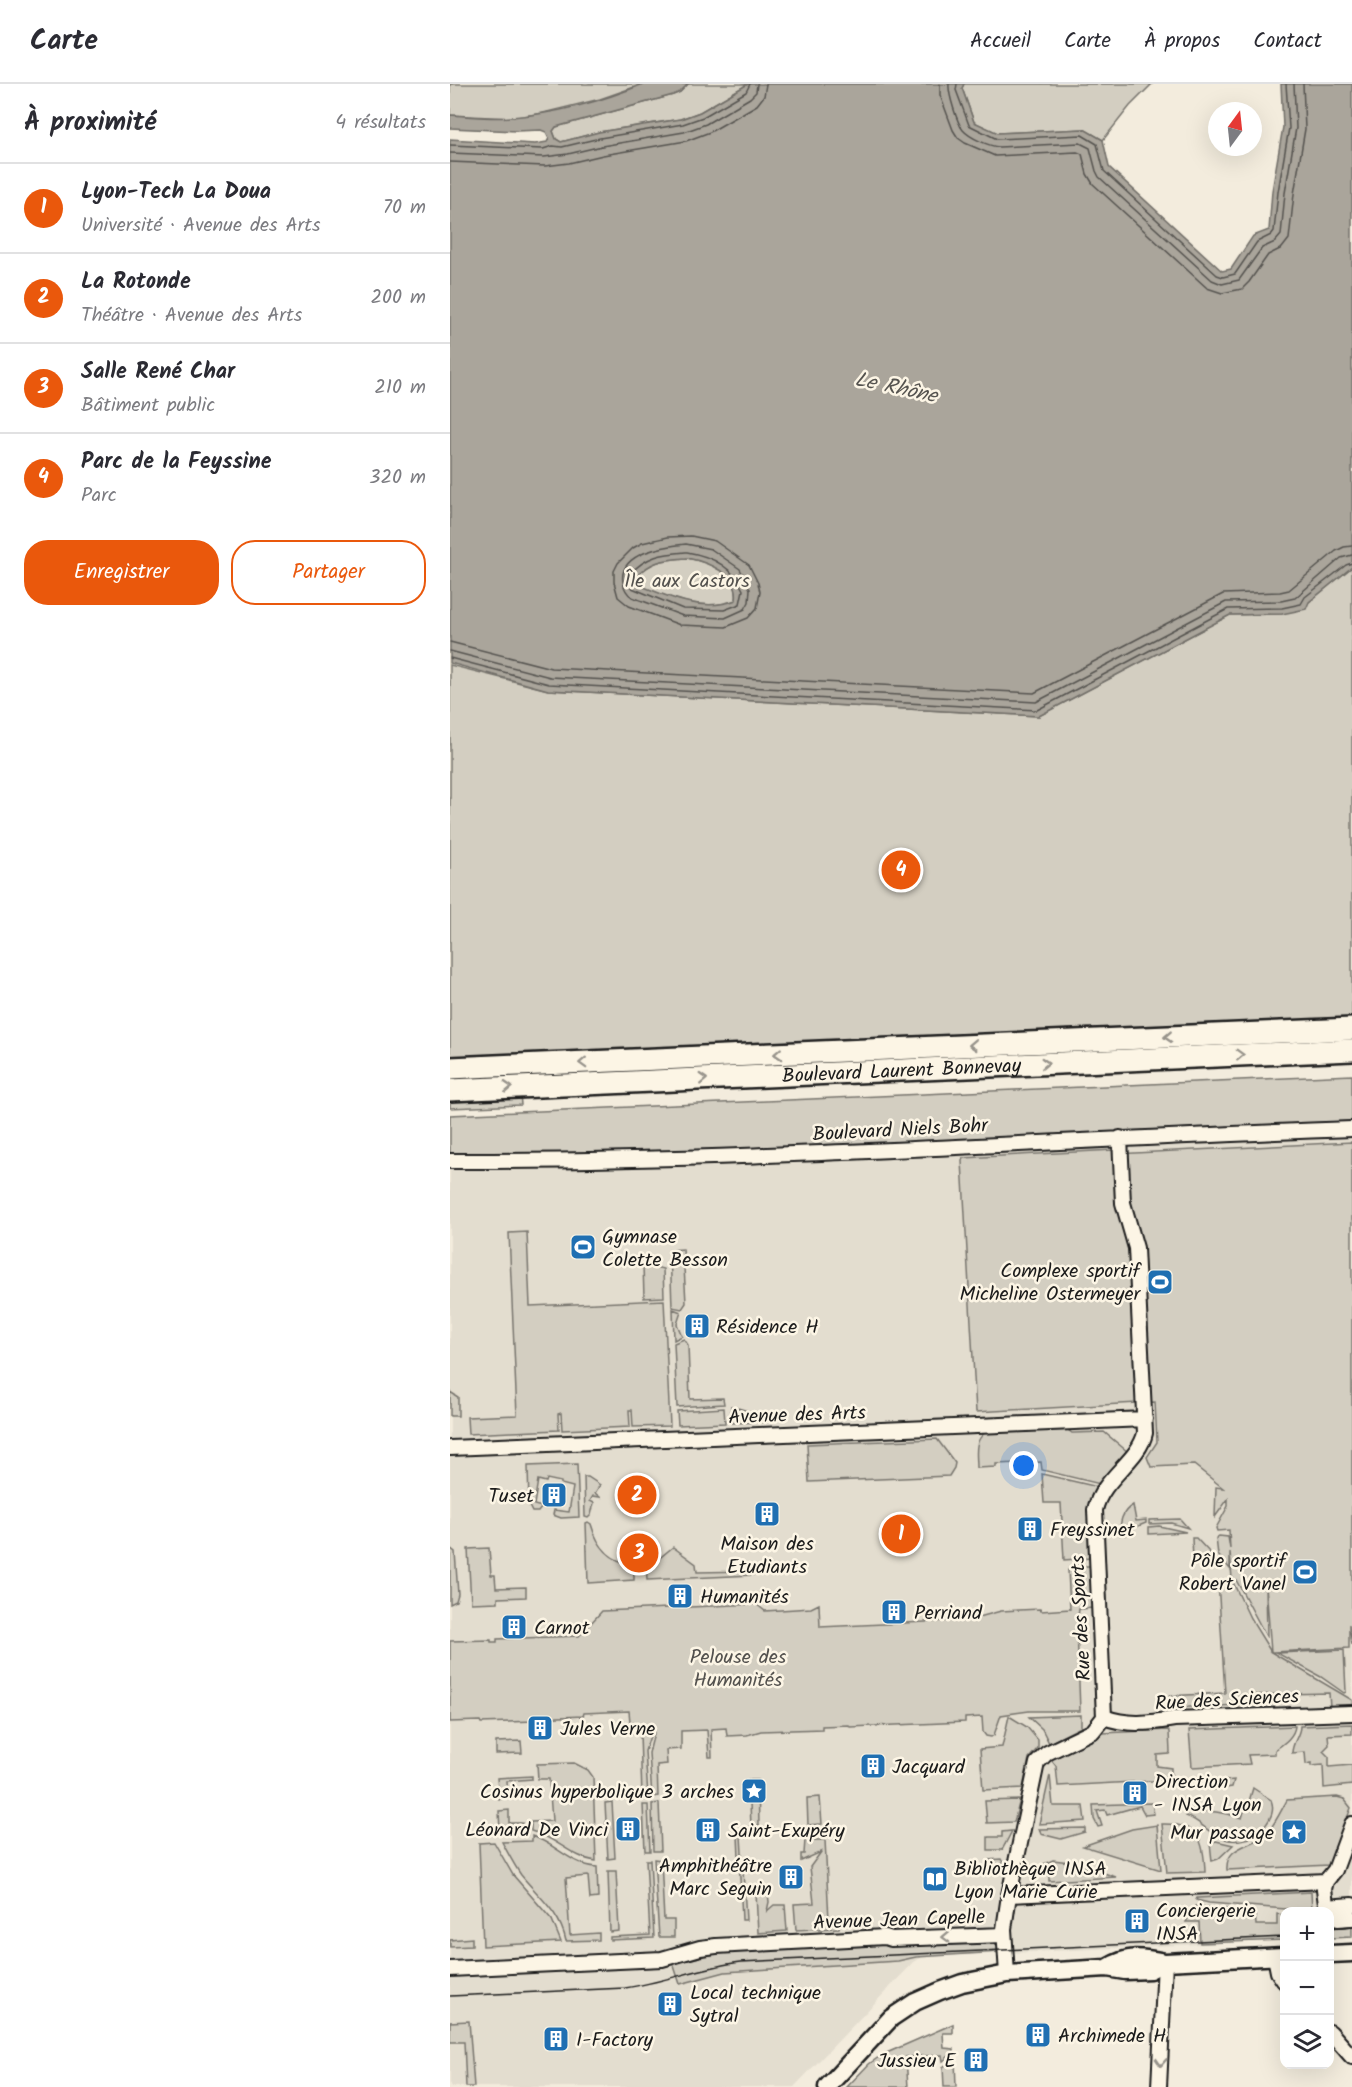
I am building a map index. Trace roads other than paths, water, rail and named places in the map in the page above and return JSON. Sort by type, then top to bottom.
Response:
[{"type":"main road","name":"Boulevard Laurent Bonnevay","points":[[450,1068],[1352,1029]]},
{"type":"main road","name":"Boulevard Laurent Bonnevay","points":[[450,1090],[1352,1050]]},
{"type":"street","name":"Boulevard Niels Bohr","points":[[450,1161],[850,1152],[1352,1129]]},
{"type":"street","name":"Rue des Sports","points":[[1104,1716],[1095,1510],[1102,1490],[1141,1444],[1145,1433],[1136,1248],[1123,1203],[1120,1138]]},
{"type":"street","name":"Avenue des Arts","points":[[450,1448],[1144,1419]]},
{"type":"street","name":"Rue des Sciences","points":[[1104,1716],[1125,1723],[1147,1723],[1174,1719],[1352,1713]]},
{"type":"street","points":[[1009,1895],[1038,1763],[1047,1753],[1094,1731],[1104,1716]]},
{"type":"street","points":[[1326,1907],[1324,1889],[1326,1881],[1335,1870],[1352,1824]]},
{"type":"street","name":"Avenue Jean Capelle","points":[[450,1969],[662,1959],[716,1946],[885,1937],[891,1940],[1005,1935],[1009,1895],[1326,1881]]},
{"type":"street","points":[[1334,1909],[1352,1905]]},
{"type":"street","points":[[1334,1916],[1338,1919],[1352,1918]]},
{"type":"street","points":[[1005,1935],[1007,1974]]},
{"type":"street","points":[[1334,1954],[1352,1953]]},
{"type":"street","points":[[827,2087],[891,2018],[915,2002],[962,1983],[1007,1974],[1107,1968],[1125,1971],[1150,1970],[1165,1962],[1280,1957],[1278,1972],[1280,1975]]},
{"type":"street","points":[[1160,2087],[1165,1962]]},
{"type":"street","points":[[1334,2037],[1352,2057]]},
{"type":"water","name":"Le Rhône","points":[[643,84],[688,84],[673,95],[556,127],[553,131],[556,139],[561,142],[599,132],[681,119],[700,112],[748,84],[964,84],[962,88],[974,122],[998,133],[1084,129],[1103,140],[1109,167],[1222,271],[1231,269],[1253,236],[1269,230],[1272,191],[1283,127],[1281,84],[1352,84],[1352,567],[1309,602],[1306,609],[1282,614],[1230,615],[1039,716],[548,690],[450,663],[450,139],[535,144],[547,142],[549,138],[546,132],[541,130],[450,128],[450,115],[496,118],[545,113],[578,106]],"holes":[[[687,558],[712,566],[728,576],[736,591],[736,600],[724,604],[698,604],[673,598],[637,584],[636,577],[653,564],[665,560]]]},
{"type":"tram line","points":[[1334,1928],[1352,1926]]},
{"type":"tram line","points":[[450,1996],[625,1988],[741,1962],[1280,1937]]},
{"type":"place","name":"Parc de la Feyssine","points":[[901,870]]},
{"type":"place","name":"Gymnase Colette Besson","points":[[583,1247]]},
{"type":"place","name":"Complexe sportif Micheline Ostermeyer","points":[[1160,1282]]},
{"type":"place","name":"Résidence H","points":[[697,1326]]},
{"type":"place","name":"Tuset","points":[[554,1495]]},
{"type":"place","name":"La Rotonde","points":[[637,1495]]},
{"type":"place","name":"Maison des Etudiants","points":[[767,1514]]},
{"type":"place","name":"Freyssinet","points":[[1030,1529]]},
{"type":"place","name":"Lyon-Tech La Doua","points":[[901,1534]]},
{"type":"place","name":"Salle René Char","points":[[639,1553]]},
{"type":"place","name":"Pôle sportif Robert Vanel","points":[[1305,1572]]},
{"type":"place","name":"Humanités","points":[[680,1596]]},
{"type":"place","name":"Perriand","points":[[894,1612]]},
{"type":"place","name":"Carnot","points":[[514,1627]]},
{"type":"place","name":"Jules Verne","points":[[540,1728]]},
{"type":"place","name":"Jacquard","points":[[873,1766]]},
{"type":"place","name":"Cosinus hyperbolique 3 arches","points":[[754,1791]]},
{"type":"place","name":"Direction - INSA Lyon","points":[[1135,1793]]},
{"type":"place","name":"Léonard De Vinci","points":[[628,1829]]},
{"type":"place","name":"Saint-Exupéry","points":[[708,1830]]},
{"type":"place","name":"Mur passage","points":[[1294,1832]]},
{"type":"place","name":"Amphithéâtre Marc Seguin","points":[[791,1877]]},
{"type":"place","name":"Bibliothèque INSA Lyon Marie Curie","points":[[935,1879]]},
{"type":"place","name":"Conciergerie INSA","points":[[1137,1921]]},
{"type":"place","name":"Local technique Sytral","points":[[670,2004]]},
{"type":"place","name":"Archimede H","points":[[1038,2035]]},
{"type":"place","name":"I-Factory","points":[[556,2039]]},
{"type":"place","name":"Jussieu E","points":[[976,2060]]},
{"type":"park label","name":"Île aux Castors","points":[[687,580]]},
{"type":"park label","name":"Pelouse des Humanités","points":[[738,1668]]}]
